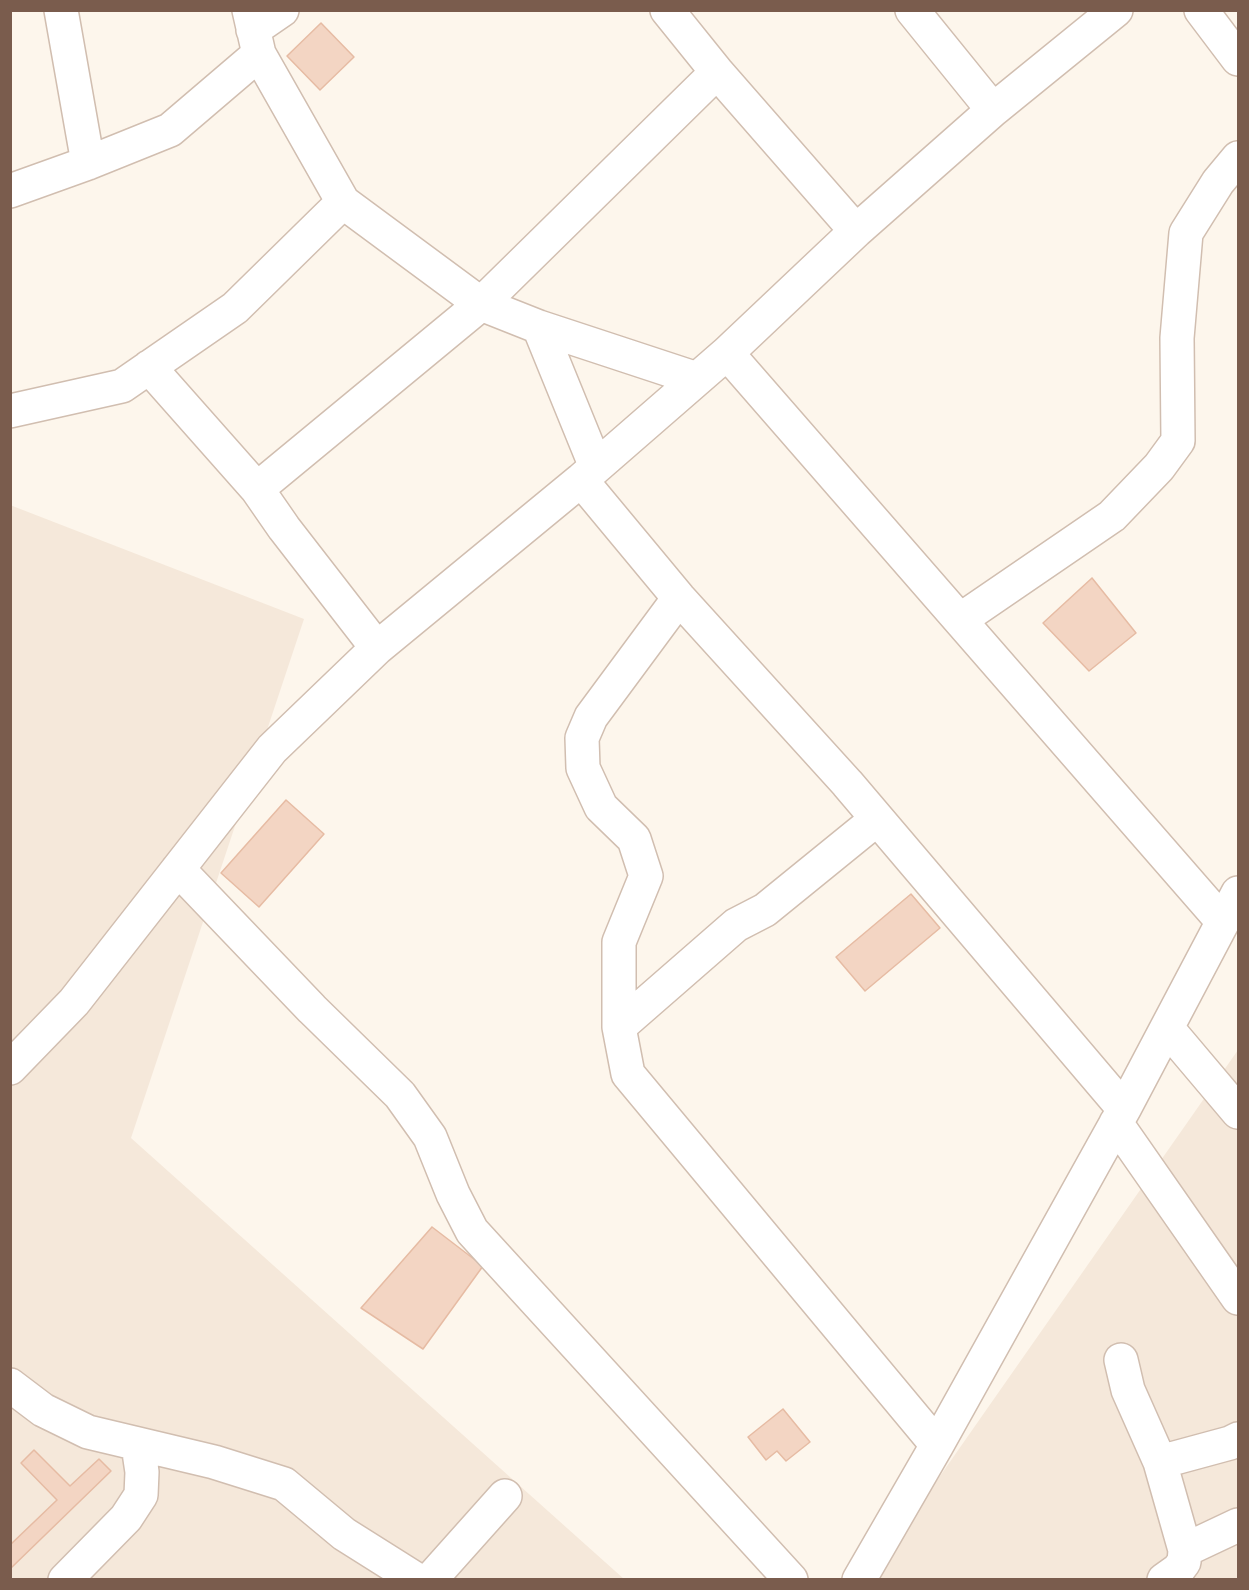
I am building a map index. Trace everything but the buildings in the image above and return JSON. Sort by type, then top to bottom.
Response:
[{"type":"street","points":[[61,10],[88,163]]},
{"type":"street","points":[[10,191],[170,130],[254,32],[282,10]]},
{"type":"street","points":[[667,10],[717,72],[856,231]]},
{"type":"street","points":[[912,10],[993,110]]},
{"type":"street","points":[[10,1068],[74,1002],[272,750],[377,648],[589,473],[727,353],[856,231],[993,110],[1116,10]]},
{"type":"street","points":[[1200,10],[1239,59]]},
{"type":"street","points":[[254,32],[343,202],[481,304],[539,327],[697,379]]},
{"type":"street","points":[[257,489],[481,304],[717,72]]},
{"type":"street","points":[[960,620],[1112,516],[1159,467],[1178,441],[1177,338],[1186,233],[1218,182],[1239,159]]},
{"type":"street","points":[[10,411],[122,386],[235,308],[343,202]]},
{"type":"street","points":[[539,327],[589,473],[679,598],[878,819],[1120,1116],[1239,1298]]},
{"type":"street","points":[[727,353],[1223,922]]},
{"type":"street","points":[[149,367],[257,489],[284,528],[377,648]]},
{"type":"street","points":[[679,598],[591,717],[582,738],[583,768],[587,778],[601,807],[634,839],[646,876],[619,942],[619,1027],[627,1074],[937,1445]]},
{"type":"street","points":[[619,1027],[736,925],[765,910],[878,819]]},
{"type":"street","points":[[178,868],[312,1009],[400,1095],[430,1137],[453,1194],[472,1231],[791,1580]]},
{"type":"street","points":[[859,1580],[1120,1116],[1239,893]]},
{"type":"street","points":[[1167,1028],[1239,1112]]},
{"type":"street","points":[[1121,1360],[1128,1390],[1160,1462],[1185,1550],[1184,1562],[1178,1570],[1164,1580]]},
{"type":"street","points":[[10,1385],[43,1410],[88,1432],[214,1462],[284,1484],[344,1534],[417,1580]]},
{"type":"street","points":[[1160,1462],[1239,1439]]},
{"type":"street","points":[[68,1579],[126,1518],[141,1495],[142,1472],[138,1445]]},
{"type":"street","points":[[430,1580],[505,1496]]},
{"type":"street","points":[[1185,1550],[1239,1525]]},
{"type":"shaded area","points":[[10,505],[304,619],[131,1138],[624,1579],[11,1579]]},
{"type":"shaded area","points":[[1238,1050],[1238,1579],[868,1579]]}]
